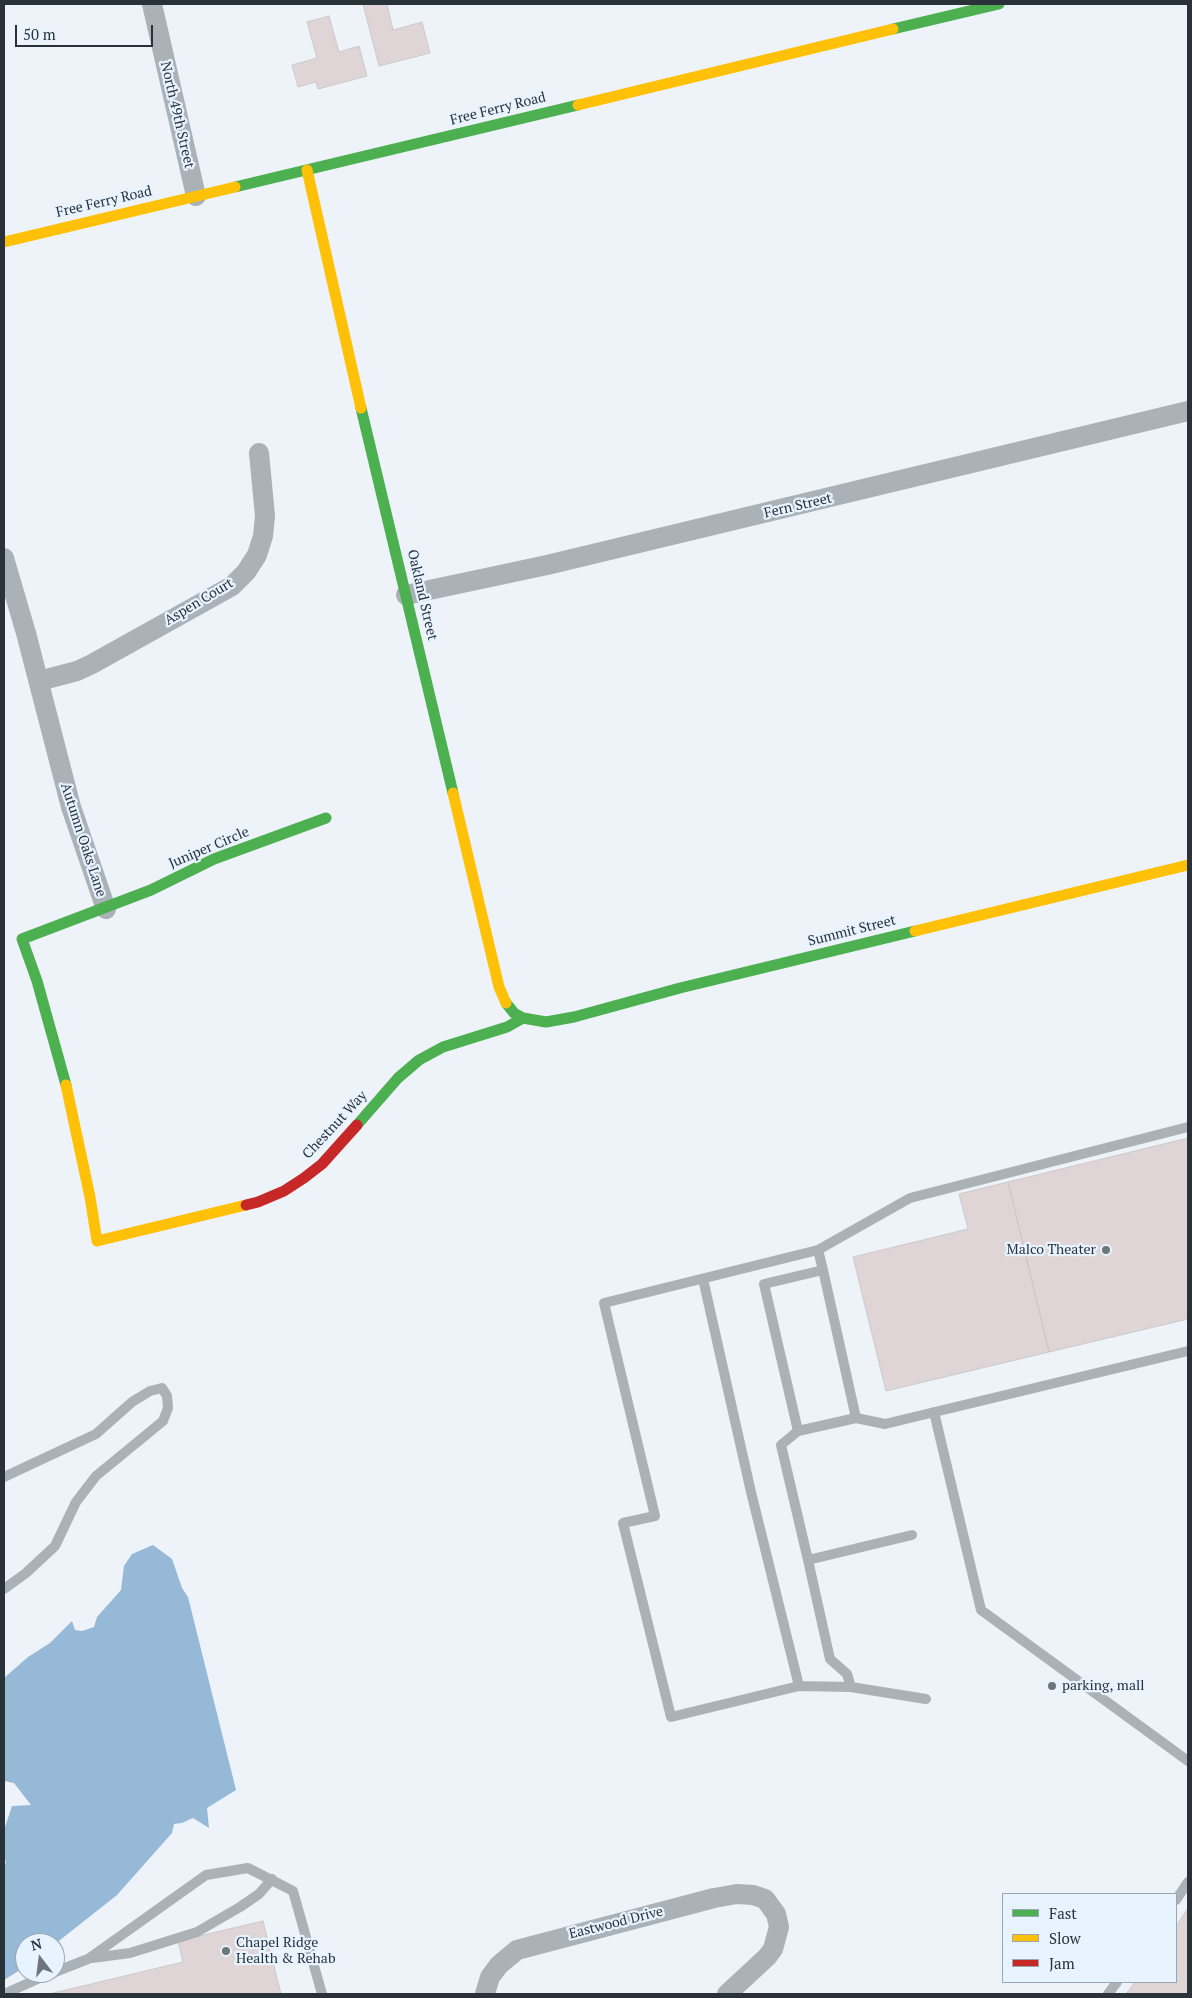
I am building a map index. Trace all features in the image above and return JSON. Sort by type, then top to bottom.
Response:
[{"type":"street","name":"North 49th Street","points":[[152,4],[196,196]]},
{"type":"street","name":"Free Ferry Road","points":[[4,242],[999,4]]},
{"type":"street","name":"Oakland Street","points":[[307,170],[334,292],[499,987],[506,1006],[523,1018]]},
{"type":"street","name":"Fern Street","points":[[406,596],[557,563],[1188,411]]},
{"type":"street","name":"Aspen Court","points":[[39,681],[77,671],[92,664],[232,586],[246,572],[257,555],[263,536],[265,516],[259,453]]},
{"type":"street","name":"Autumn Oaks Lane","points":[[4,558],[39,681],[71,807],[106,909],[22,939],[37,981],[66,1084],[90,1197],[97,1241]]},
{"type":"street","name":"Juniper Circle","points":[[106,909],[151,890],[214,859],[326,818]]},
{"type":"street","name":"Summit Street","points":[[523,1018],[546,1022],[574,1017],[690,986],[1188,865]]},
{"type":"street","name":"Chestnut Way","points":[[97,1241],[258,1202],[284,1191],[322,1164],[398,1078],[420,1060],[443,1047],[507,1027],[523,1018]]},
{"type":"street","name":"Eastwood Drive","points":[[485,1994],[490,1977],[499,1965],[518,1950],[714,1898],[737,1894],[753,1895],[770,1904],[776,1914],[779,1927],[773,1949],[767,1957],[727,1994]]},
{"type":"lane","points":[[926,1699],[852,1687],[799,1686],[671,1717],[623,1523],[655,1516],[604,1303],[818,1250],[910,1198],[1188,1127]]},
{"type":"lane","points":[[818,1250],[856,1418]]},
{"type":"lane","points":[[798,1431],[764,1284],[823,1270]]},
{"type":"lane","points":[[703,1279],[751,1492],[799,1686]]},
{"type":"lane","points":[[852,1687],[847,1674],[830,1659],[781,1445],[798,1431],[856,1418],[884,1424],[1188,1351]]},
{"type":"lane","points":[[4,1477],[96,1434],[132,1402],[150,1391],[162,1388],[167,1396],[168,1408],[163,1421],[96,1476],[76,1502],[55,1546],[26,1573],[4,1589]]},
{"type":"lane","points":[[934,1412],[981,1610],[1188,1761]]},
{"type":"lane","points":[[808,1560],[912,1535]]},
{"type":"lane","points":[[88,1959],[206,1875],[248,1868],[293,1891],[322,1994]]},
{"type":"lane","points":[[65,1968],[88,1959],[130,1953],[197,1932],[259,1894],[272,1879]]},
{"type":"lane","points":[[1177,1898],[1188,1882]]},
{"type":"lane","points":[[4,1994],[29,1983]]},
{"type":"lane","points":[[1108,1994],[1116,1983]]},
{"type":"water","points":[[153,1545],[172,1559],[182,1588],[188,1597],[236,1790],[207,1808],[209,1828],[193,1818],[174,1824],[172,1833],[117,1895],[65,1936],[65,1933],[15,1933],[15,1973],[4,1980],[4,1866],[6,1862],[4,1857],[4,1830],[12,1806],[31,1805],[14,1783],[4,1781],[4,1678],[28,1657],[50,1643],[72,1621],[75,1630],[82,1631],[94,1627],[97,1617],[121,1590],[124,1566],[132,1554]]},
{"type":"building","points":[[363,4],[387,4],[393,30],[422,22],[430,53],[379,66]]},
{"type":"building","points":[[329,16],[339,52],[359,46],[367,76],[318,89],[316,82],[298,87],[292,65],[317,58],[307,22]]},
{"type":"building","name":"Malco Theater","points":[[1188,1138],[1188,1319],[1049,1352],[1008,1182]]},
{"type":"building","points":[[1008,1182],[1049,1352],[886,1391],[853,1257],[968,1229],[959,1194]]},
{"type":"building","points":[[1188,1908],[1188,1994],[1126,1994],[1134,1983],[1177,1983],[1177,1924]]},
{"type":"building","name":"Chapel Ridge Health & Rehab","points":[[263,1921],[281,1994],[49,1994],[183,1962],[178,1941]]},
{"type":"traffic: fast","points":[[893,29],[999,4]]},
{"type":"traffic: fast","points":[[235,187],[578,105]]},
{"type":"traffic: fast","points":[[361,408],[453,793]]},
{"type":"traffic: fast","points":[[66,1085],[37,981],[22,939],[151,890],[214,859],[326,818]]},
{"type":"traffic: fast","points":[[506,1003],[514,1013],[523,1018],[546,1022],[574,1017],[680,988],[915,931]]},
{"type":"traffic: fast","points":[[357,1125],[398,1078],[419,1060],[443,1047],[507,1027],[523,1018]]},
{"type":"traffic: slow","points":[[578,105],[893,29]]},
{"type":"traffic: slow","points":[[307,170],[361,408]]},
{"type":"traffic: slow","points":[[4,242],[235,187]]},
{"type":"traffic: slow","points":[[453,793],[499,987],[506,1003]]},
{"type":"traffic: slow","points":[[915,931],[1188,865]]},
{"type":"traffic: slow","points":[[66,1085],[90,1197],[97,1241],[246,1205]]},
{"type":"traffic: jam","points":[[246,1205],[284,1191],[304,1178],[322,1164],[357,1125]]},
{"type":"place","name":"Malco Theater","points":[[1106,1250]]},
{"type":"place","name":"parking, mall","points":[[1052,1686]]},
{"type":"place","name":"Chapel Ridge Health & Rehab","points":[[226,1951]]}]
